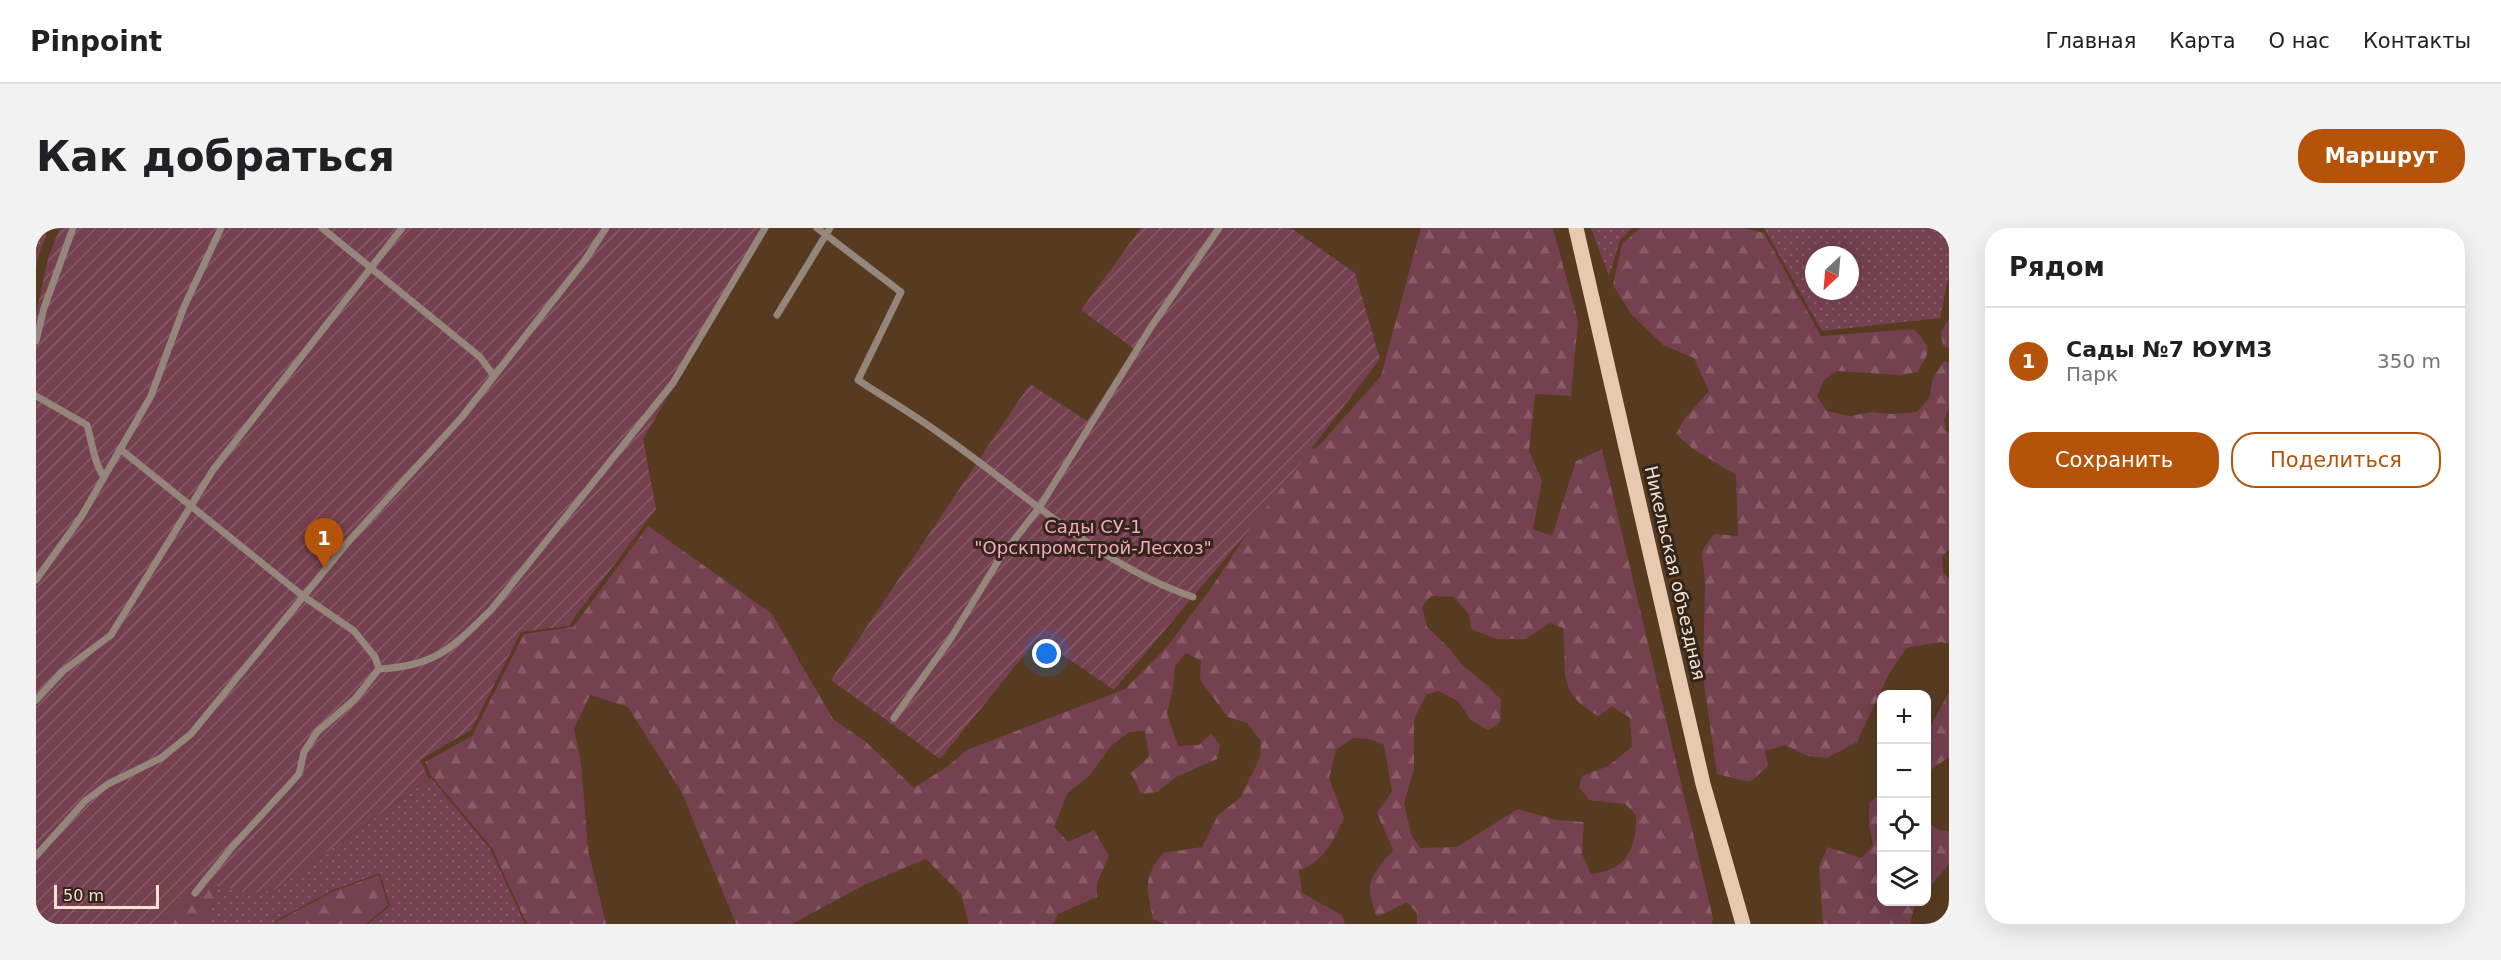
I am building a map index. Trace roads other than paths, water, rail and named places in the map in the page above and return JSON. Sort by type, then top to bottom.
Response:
[{"type":"main road","name":"Никельская объездная","points":[[1576,228],[1703,784],[1743,924]]},
{"type":"lane","points":[[36,341],[44,308],[73,228]]},
{"type":"lane","points":[[36,580],[81,517],[150,396],[184,307],[221,228]]},
{"type":"lane","points":[[322,228],[480,357],[494,376]]},
{"type":"lane","points":[[36,700],[63,671],[111,635],[193,506],[213,470],[402,228]]},
{"type":"lane","points":[[36,856],[85,801],[108,784],[161,758],[191,734],[369,518],[441,441],[585,260],[606,228]]},
{"type":"lane","points":[[378,669],[403,668],[437,657],[464,637],[491,610],[674,383],[765,228]]},
{"type":"lane","points":[[817,228],[902,292],[858,380],[940,433],[1101,553],[1163,587],[1193,597]]},
{"type":"lane","points":[[777,315],[830,228]]},
{"type":"lane","points":[[894,718],[951,638],[1000,558],[1039,508],[1079,447],[1151,327],[1219,228]]},
{"type":"lane","points":[[36,396],[87,425],[95,449],[97,467],[104,477]]},
{"type":"lane","points":[[120,449],[303,596],[354,632],[375,657],[378,669]]},
{"type":"lane","points":[[195,893],[233,846],[299,774],[304,752],[317,732],[355,699],[378,669]]},
{"type":"place","name":"Сады №7 ЮУМЗ","points":[[324,568]]},
{"type":"park label","name":"Сады СУ-1 \"Орскпромстрой-Лесхоз\"","points":[[1093,537]]}]
